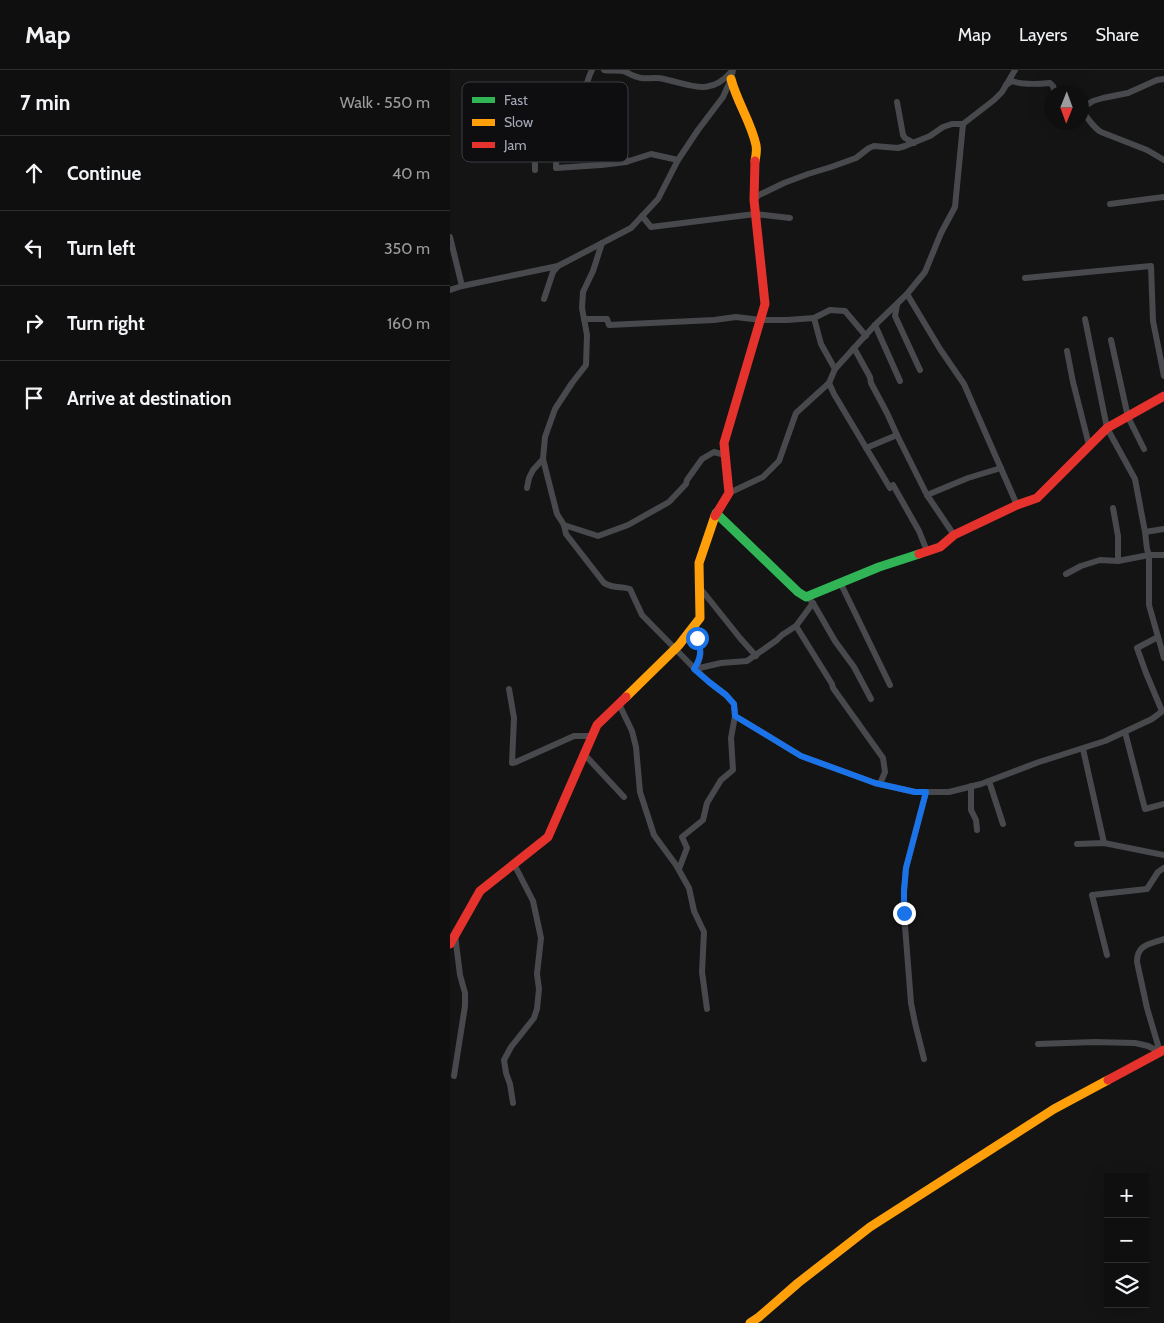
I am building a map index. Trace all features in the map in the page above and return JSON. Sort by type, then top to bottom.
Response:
[{"type":"street","points":[[587,82],[592,70]]},
{"type":"street","points":[[604,70],[622,71],[640,78],[665,79],[681,84],[702,87],[715,85],[732,73]]},
{"type":"street","points":[[754,200],[759,195],[784,183],[856,158],[868,148],[874,146],[898,148],[930,136],[943,127],[952,124],[963,124],[1002,92],[1015,70]]},
{"type":"street","points":[[450,290],[558,266],[631,228],[658,199],[678,160],[723,97],[732,73]]},
{"type":"street","points":[[729,493],[724,443],[766,304],[754,200],[756,146],[733,87],[732,73]]},
{"type":"street","points":[[1089,105],[1094,101],[1128,93],[1157,80],[1164,79]]},
{"type":"street","points":[[1005,86],[1012,82],[1050,83],[1052,85]]},
{"type":"street","points":[[897,102],[903,135],[914,143]]},
{"type":"street","points":[[1089,118],[1094,127],[1101,132],[1147,150],[1164,160]]},
{"type":"street","points":[[450,944],[480,891],[548,837],[596,725],[675,649],[700,618],[699,562],[716,513],[729,493],[763,476],[779,461],[796,413],[829,383],[836,369],[854,348],[898,304],[925,272],[955,207],[963,124]]},
{"type":"street","points":[[628,161],[651,154],[678,160]]},
{"type":"street","points":[[535,162],[535,170]]},
{"type":"street","points":[[556,162],[556,168],[626,162]]},
{"type":"street","points":[[1110,204],[1164,197]]},
{"type":"street","points":[[642,216],[651,228],[755,214],[790,218]]},
{"type":"street","points":[[450,237],[462,286]]},
{"type":"street","points":[[602,243],[593,271],[583,292],[582,308],[587,335],[586,365],[555,409],[545,436],[543,459],[557,514],[564,525],[566,534],[604,583],[612,588],[625,587],[630,589],[642,615],[694,669],[726,695],[734,704],[735,716],[731,738],[734,770],[721,780],[707,803],[703,820],[682,837],[687,848],[679,869]]},
{"type":"street","points":[[544,298],[553,272],[558,266]]},
{"type":"street","points":[[1025,278],[1151,266],[1153,321],[1164,376]]},
{"type":"street","points":[[907,294],[940,350],[964,384],[1018,505]]},
{"type":"street","points":[[898,304],[895,316],[920,370]]},
{"type":"street","points":[[584,319],[607,320],[609,324],[714,320],[736,317],[761,320],[787,320],[814,318],[830,310],[845,311],[866,336]]},
{"type":"street","points":[[814,318],[821,344],[836,369]]},
{"type":"street","points":[[1085,319],[1107,428],[1135,479],[1149,555],[1149,605],[1164,658]]},
{"type":"street","points":[[875,325],[900,381]]},
{"type":"street","points":[[1111,340],[1128,417],[1144,449]]},
{"type":"street","points":[[854,348],[927,495],[954,535]]},
{"type":"street","points":[[1068,351],[1073,382],[1089,445]]},
{"type":"street","points":[[829,383],[866,448],[919,531],[927,550]]},
{"type":"street","points":[[694,669],[720,663],[747,661],[796,626],[810,600],[840,582],[940,547],[954,535],[1037,498],[1107,428],[1164,396]]},
{"type":"street","points":[[866,448],[897,435]]},
{"type":"street","points":[[564,525],[598,536],[628,525],[669,502],[686,484],[702,459],[714,452],[725,455]]},
{"type":"street","points":[[528,488],[529,478],[533,470],[543,459]]},
{"type":"street","points":[[927,495],[968,478],[1001,468]]},
{"type":"street","points":[[1113,508],[1118,536],[1118,561]]},
{"type":"street","points":[[716,513],[798,592],[810,600],[835,641],[854,667],[871,700]]},
{"type":"street","points":[[1145,532],[1164,531]]},
{"type":"street","points":[[1066,574],[1081,566],[1100,560],[1118,561],[1164,554]]},
{"type":"street","points":[[840,582],[890,685]]},
{"type":"street","points":[[700,588],[756,656]]},
{"type":"street","points":[[694,626],[701,649],[700,660],[694,669]]},
{"type":"street","points":[[796,626],[833,688],[883,758],[885,772],[880,784]]},
{"type":"street","points":[[735,716],[801,756],[880,784],[915,792],[949,792],[989,781],[1040,762],[1084,749],[1152,719],[1163,710],[1146,674],[1137,648],[1158,637]]},
{"type":"street","points":[[508,688],[514,718],[512,763],[574,736],[592,736]]},
{"type":"street","points":[[618,704],[632,731],[636,747],[640,792],[654,835],[679,869],[689,888],[694,911],[704,932],[702,972],[707,1010]]},
{"type":"street","points":[[1125,732],[1145,809],[1164,804]]},
{"type":"street","points":[[1084,749],[1104,843]]},
{"type":"street","points":[[584,754],[624,797]]},
{"type":"street","points":[[989,781],[1003,824]]},
{"type":"street","points":[[971,786],[971,810],[976,820],[977,830]]},
{"type":"street","points":[[924,1059],[914,1023],[911,1003],[904,891],[906,868],[926,792]]},
{"type":"street","points":[[1077,844],[1104,843],[1164,855]]},
{"type":"street","points":[[513,1103],[504,1060],[511,1047],[534,1018],[537,1009],[539,989],[537,974],[541,938],[534,901],[514,864]]},
{"type":"street","points":[[1107,955],[1092,895],[1147,889],[1158,872],[1164,868]]},
{"type":"street","points":[[454,1076],[465,1006],[465,994],[460,975],[455,935]]},
{"type":"street","points":[[1162,1051],[1147,1008],[1137,956],[1144,946],[1164,939]]},
{"type":"street","points":[[1038,1044],[1135,1043],[1162,1051]]},
{"type":"street","points":[[750,1323],[870,1227],[1054,1109],[1162,1051]]},
{"type":"traffic: fast","points":[[716,513],[798,592],[806,597],[879,567],[919,554]]},
{"type":"traffic: slow","points":[[731,79],[754,137],[756,145],[755,161]]},
{"type":"traffic: slow","points":[[626,697],[679,645],[700,618],[699,563],[715,516]]},
{"type":"traffic: slow","points":[[750,1323],[870,1227],[1054,1109],[1108,1080]]},
{"type":"traffic: jam","points":[[715,516],[729,493],[724,443],[765,304],[754,200],[755,161]]},
{"type":"traffic: jam","points":[[919,554],[940,547],[954,535],[1017,505],[1037,498],[1107,428],[1164,396]]},
{"type":"traffic: jam","points":[[450,944],[480,891],[548,837],[597,725],[626,697]]},
{"type":"traffic: jam","points":[[1108,1080],[1164,1050]]},
{"type":"route","points":[[697,638],[701,649],[700,660],[694,669],[726,695],[734,704],[735,716],[801,756],[875,783],[915,792],[926,792],[906,868],[904,913]]}]
